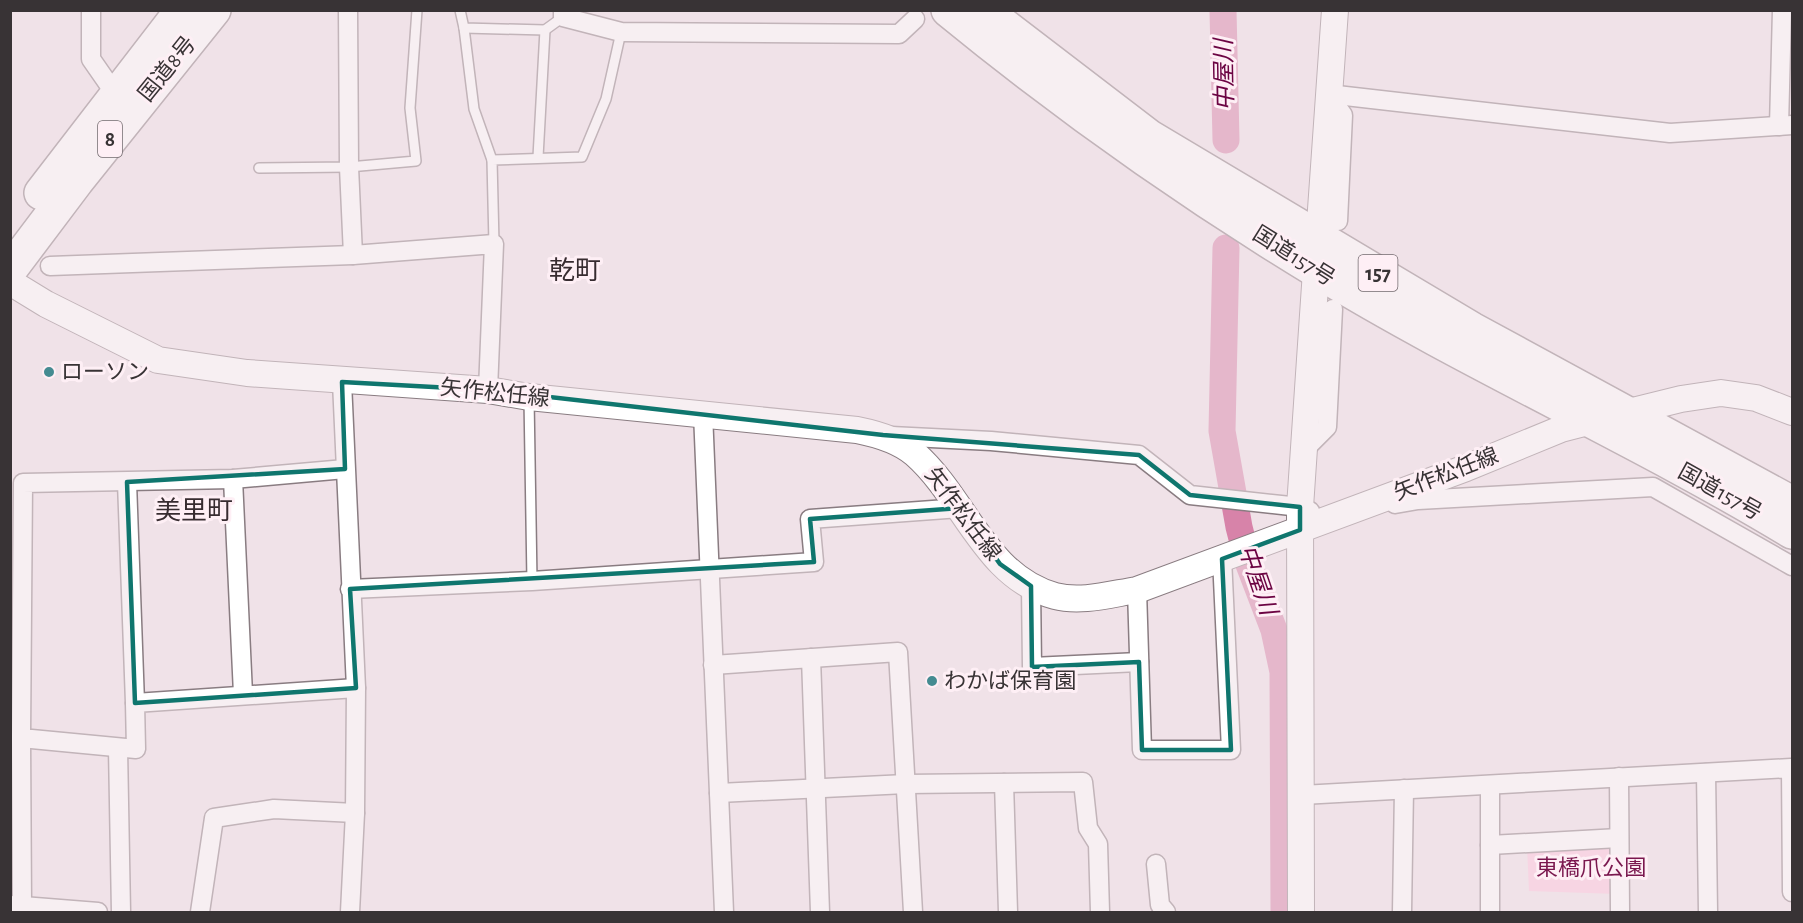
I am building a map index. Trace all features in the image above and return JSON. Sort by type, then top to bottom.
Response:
[{"type":"highway","name":"国道8号","points":[[10,236],[58,168],[182,10]]},
{"type":"highway","name":"国道8号","points":[[10,270],[77,181],[214,10]]},
{"type":"highway","name":"国道157号","points":[[948,10],[1056,95],[1156,168],[1316,271],[1499,374],[1592,421],[1792,532]]},
{"type":"highway","name":"国道157号","points":[[984,10],[1150,136],[1328,230],[1472,328],[1792,503]]},
{"type":"main road","points":[[1328,230],[1328,94],[1335,10]]},
{"type":"main road","points":[[1301,912],[1300,518],[1316,271]]},
{"type":"main road","name":"矢作松任線","points":[[10,282],[46,304],[158,360],[247,373],[342,382],[488,390],[529,397],[703,413],[883,435],[914,452],[936,475],[1000,564],[1016,579],[1055,596],[1084,598],[1137,590],[1234,554],[1300,518],[1326,518],[1466,468],[1561,429],[1592,421],[1681,399],[1721,393],[1756,398],[1792,412]]},
{"type":"street","points":[[92,10],[91,59],[116,95]]},
{"type":"street","points":[[348,10],[349,167],[353,255]]},
{"type":"street","points":[[1328,94],[1670,133],[1786,125],[1782,10]]},
{"type":"street","points":[[563,14],[621,32],[899,34],[915,19]]},
{"type":"street","points":[[50,266],[353,255],[494,244],[488,390]]},
{"type":"street","points":[[1305,449],[1327,427],[1333,309]]},
{"type":"street","points":[[342,382],[356,688],[355,813],[350,912]]},
{"type":"street","points":[[703,413],[724,912]]},
{"type":"street","points":[[883,435],[991,441],[1138,456],[1190,495],[1233,499],[1300,518]]},
{"type":"street","points":[[98,912],[16,905],[21,738],[23,483],[233,479],[345,469]]},
{"type":"street","points":[[233,479],[243,694]]},
{"type":"street","points":[[21,738],[136,749],[127,482]]},
{"type":"street","points":[[1326,518],[1418,500],[1653,487],[1792,566]]},
{"type":"street","points":[[350,589],[532,581],[814,562],[810,519],[960,508]]},
{"type":"street","points":[[1137,590],[1142,750],[1231,750],[1234,554]]},
{"type":"street","points":[[1031,585],[1032,666],[1139,662]]},
{"type":"street","points":[[713,665],[898,652],[913,912]]},
{"type":"street","points":[[811,658],[820,912]]},
{"type":"street","points":[[135,703],[356,688]]},
{"type":"street","points":[[118,747],[121,912]]},
{"type":"street","points":[[1302,795],[1791,768],[1792,892]]},
{"type":"street","points":[[1706,773],[1708,912]]},
{"type":"street","points":[[1618,777],[1620,912]]},
{"type":"street","points":[[719,793],[906,784],[1083,782],[1088,828],[1098,843],[1100,912]]},
{"type":"street","points":[[1005,783],[1008,912]]},
{"type":"street","points":[[1490,785],[1490,912]]},
{"type":"street","points":[[1402,912],[1404,789]]},
{"type":"street","points":[[200,912],[214,818],[274,809],[355,813]]},
{"type":"street","points":[[1490,844],[1619,838]]},
{"type":"street","points":[[1156,864],[1160,905],[1166,912]]},
{"type":"lane","points":[[259,168],[349,167],[416,161],[410,108],[417,10]]},
{"type":"lane","points":[[460,10],[474,109],[492,160],[494,244]]},
{"type":"lane","points":[[464,28],[544,30],[563,14]]},
{"type":"lane","points":[[538,157],[544,30]]},
{"type":"lane","points":[[492,160],[582,157],[606,99],[621,32]]},
{"type":"lane","points":[[529,397],[532,581]]},
{"type":"highlighted area","points":[[342,382],[488,390],[883,435],[1139,455],[1190,495],[1300,507],[1300,530],[1222,559],[1231,750],[1142,750],[1139,662],[1032,667],[1031,586],[1000,564],[960,508],[810,519],[814,562],[350,589],[356,688],[135,703],[127,482],[345,469]]},
{"type":"green space","name":"東橋爪公園","points":[[1617,841],[1617,894],[1529,891],[1527,846]]},
{"type":"waterway","name":"中屋川","points":[[1223,10],[1226,140]]},
{"type":"waterway","name":"中屋川","points":[[1226,248],[1222,431],[1239,527],[1248,562],[1274,630],[1283,672],[1284,912]]},
{"type":"place","name":"ローソン","points":[[49,372]]},
{"type":"place","name":"わかば保育園","points":[[932,681]]},
{"type":"district","name":"乾町","points":[[575,271]]},
{"type":"district","name":"美里町","points":[[194,511]]}]
